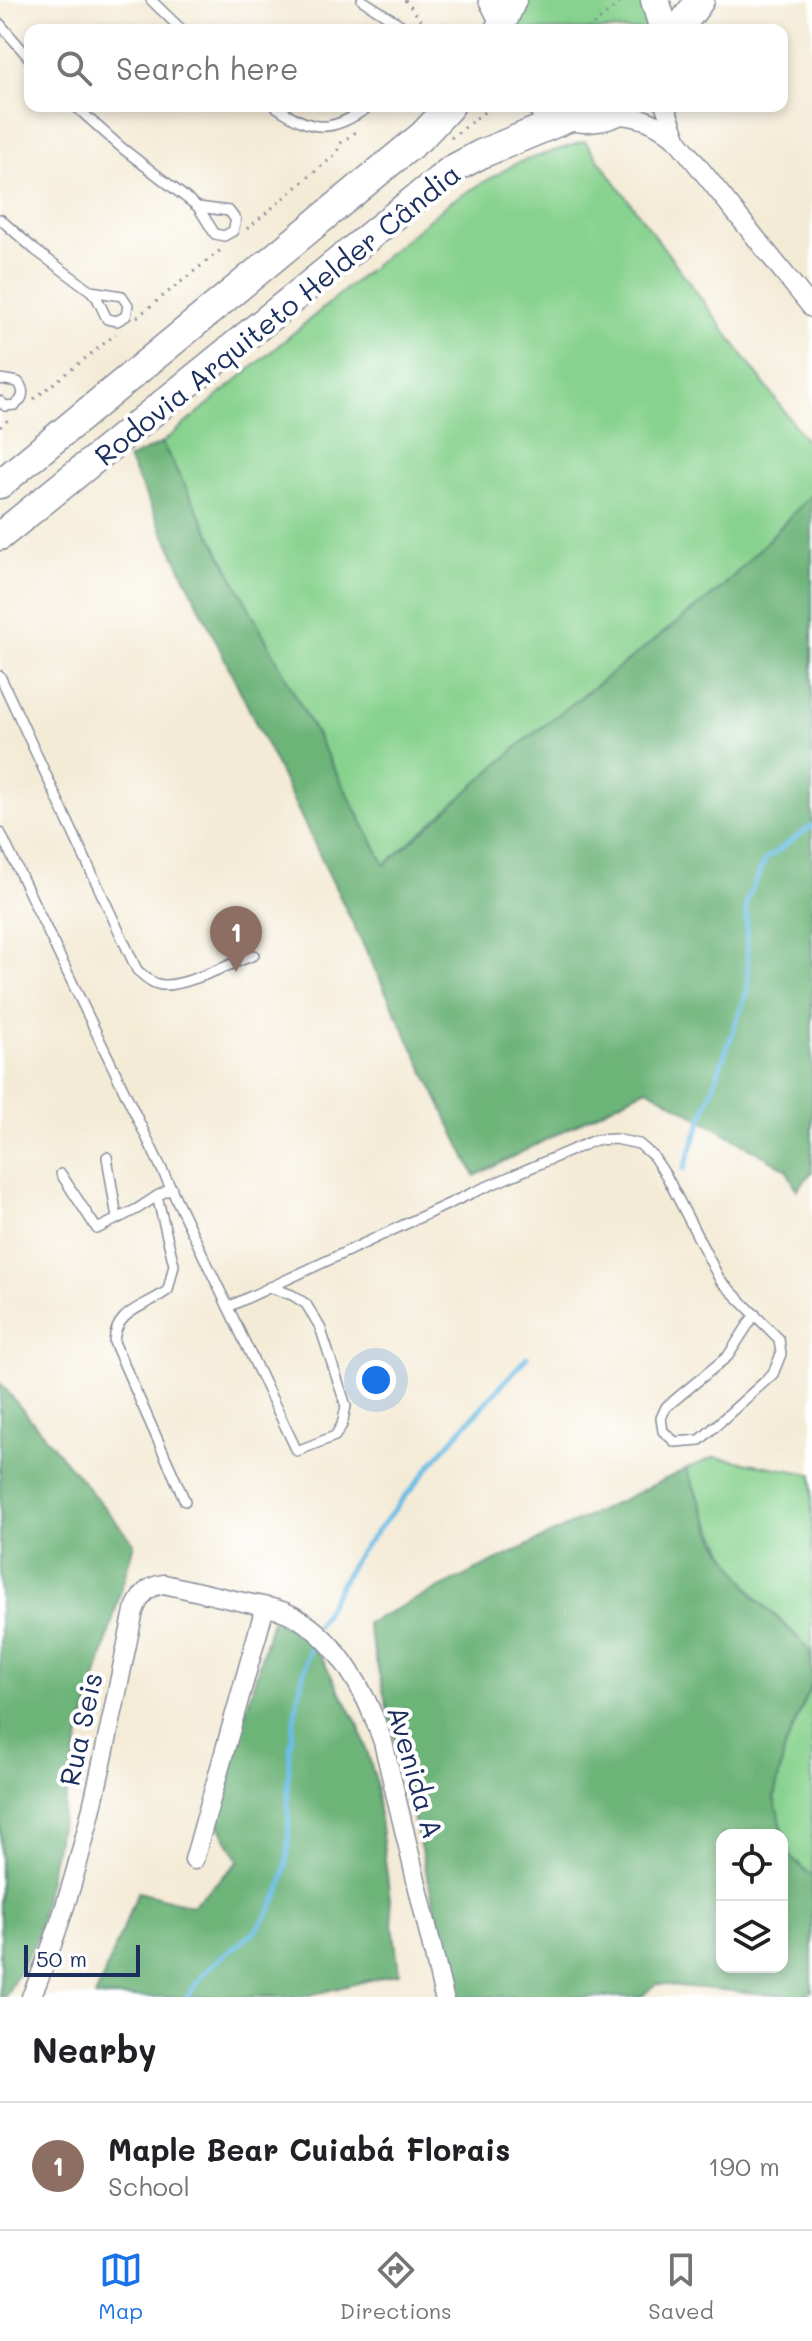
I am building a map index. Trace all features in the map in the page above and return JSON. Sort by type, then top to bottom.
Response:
[{"type":"main road","points":[[655,0],[662,24]]},
{"type":"main road","points":[[682,24],[700,0]]},
{"type":"main road","name":"Rodovia Arquiteto Helder Cândia","points":[[0,484],[423,135],[444,112]]},
{"type":"main road","points":[[557,112],[570,117],[590,118],[611,112]]},
{"type":"main road","name":"Rodovia Arquiteto Helder Cândia","points":[[0,536],[451,170],[570,117]]},
{"type":"street","points":[[488,0],[504,22]]},
{"type":"street","points":[[624,112],[661,126],[678,141],[812,308]]},
{"type":"street","points":[[667,112],[678,141]]},
{"type":"street","name":"Rua Seis","points":[[31,1997],[54,1944],[86,1830],[134,1611],[140,1597],[149,1589],[164,1584],[265,1607]]},
{"type":"street","points":[[194,1860],[265,1607]]},
{"type":"street","name":"Avenida A","points":[[265,1607],[283,1611],[302,1621],[318,1635],[350,1674],[375,1717],[444,1997]]},
{"type":"lane","points":[[151,0],[176,24]]},
{"type":"lane","points":[[362,0],[400,24]]},
{"type":"lane","points":[[0,24],[24,52]]},
{"type":"lane","points":[[82,112],[132,157],[198,207]]},
{"type":"lane","points":[[285,112],[305,124],[329,128],[359,112]]},
{"type":"lane","points":[[0,219],[35,250],[91,291]]},
{"type":"lane","points":[[0,379],[18,382],[23,391],[23,397],[15,405],[5,406],[0,401]]},
{"type":"lane","points":[[0,676],[137,970],[150,981],[165,985],[197,977],[254,955]]},
{"type":"lane","points":[[0,832],[297,1451],[335,1436],[342,1425],[346,1406],[320,1327],[306,1304],[269,1287]]},
{"type":"lane","points":[[0,858],[8,849]]},
{"type":"lane","points":[[228,1307],[581,1146],[595,1140],[615,1139],[639,1144],[653,1156],[720,1280],[755,1314],[779,1339],[781,1354],[773,1374],[700,1440],[675,1442],[663,1431],[661,1418],[666,1407],[728,1356],[755,1314]]},
{"type":"lane","points":[[107,1157],[117,1218]]},
{"type":"lane","points":[[61,1174],[97,1229],[172,1188]]},
{"type":"lane","points":[[157,1196],[174,1265],[168,1290],[123,1317],[115,1325],[114,1342],[185,1501]]},
{"type":"path","points":[[405,0],[424,24]]},
{"type":"path","points":[[594,24],[623,0]]},
{"type":"path","points":[[239,235],[336,154],[341,143],[366,123]]},
{"type":"path","points":[[133,321],[227,245]]},
{"type":"path","points":[[25,407],[121,330]]},
{"type":"path","points":[[0,427],[12,417]]},
{"type":"green space","points":[[525,0],[644,0],[652,24],[516,24]]},
{"type":"green space","points":[[585,141],[812,449],[812,494],[723,587],[524,741],[385,865],[162,443],[450,202],[517,163]]},
{"type":"green space","points":[[162,443],[385,865],[524,741],[723,587],[812,494],[812,1172],[797,1190],[786,1169],[647,1088],[475,1176],[128,459]]},
{"type":"green space","points":[[0,1383],[134,1543],[75,1755],[36,1940],[5,1997],[0,1997]]},
{"type":"green space","points":[[715,1457],[812,1474],[812,1661],[802,1642],[762,1604],[744,1581],[708,1519],[686,1469]]},
{"type":"green space","points":[[686,1469],[716,1540],[756,1598],[808,1648],[812,1661],[812,1683],[785,1748],[774,1798],[783,1829],[716,1829],[716,1973],[788,1973],[788,1849],[790,1856],[812,1876],[812,1991],[800,1997],[656,1984],[641,1997],[456,1997],[367,1623]]},
{"type":"green space","points":[[272,1620],[302,1634],[321,1657],[360,1728],[375,1778],[399,1973],[302,1997],[95,1997],[138,1892],[192,1906],[239,1861],[215,1818]]},
{"type":"green space","points":[[812,1683],[812,1876],[790,1856],[788,1829],[783,1829],[774,1798],[785,1748]]},
{"type":"waterway","points":[[684,1169],[748,989],[746,902],[765,860],[812,826]]},
{"type":"waterway","points":[[317,1626],[356,1557],[443,1450],[527,1357]]},
{"type":"waterway","points":[[187,1997],[209,1968],[245,1940],[264,1920],[283,1881],[287,1862],[288,1782],[295,1713],[314,1635]]},
{"type":"place","name":"Maple Bear Cuiabá Florais","points":[[236,972]]}]
